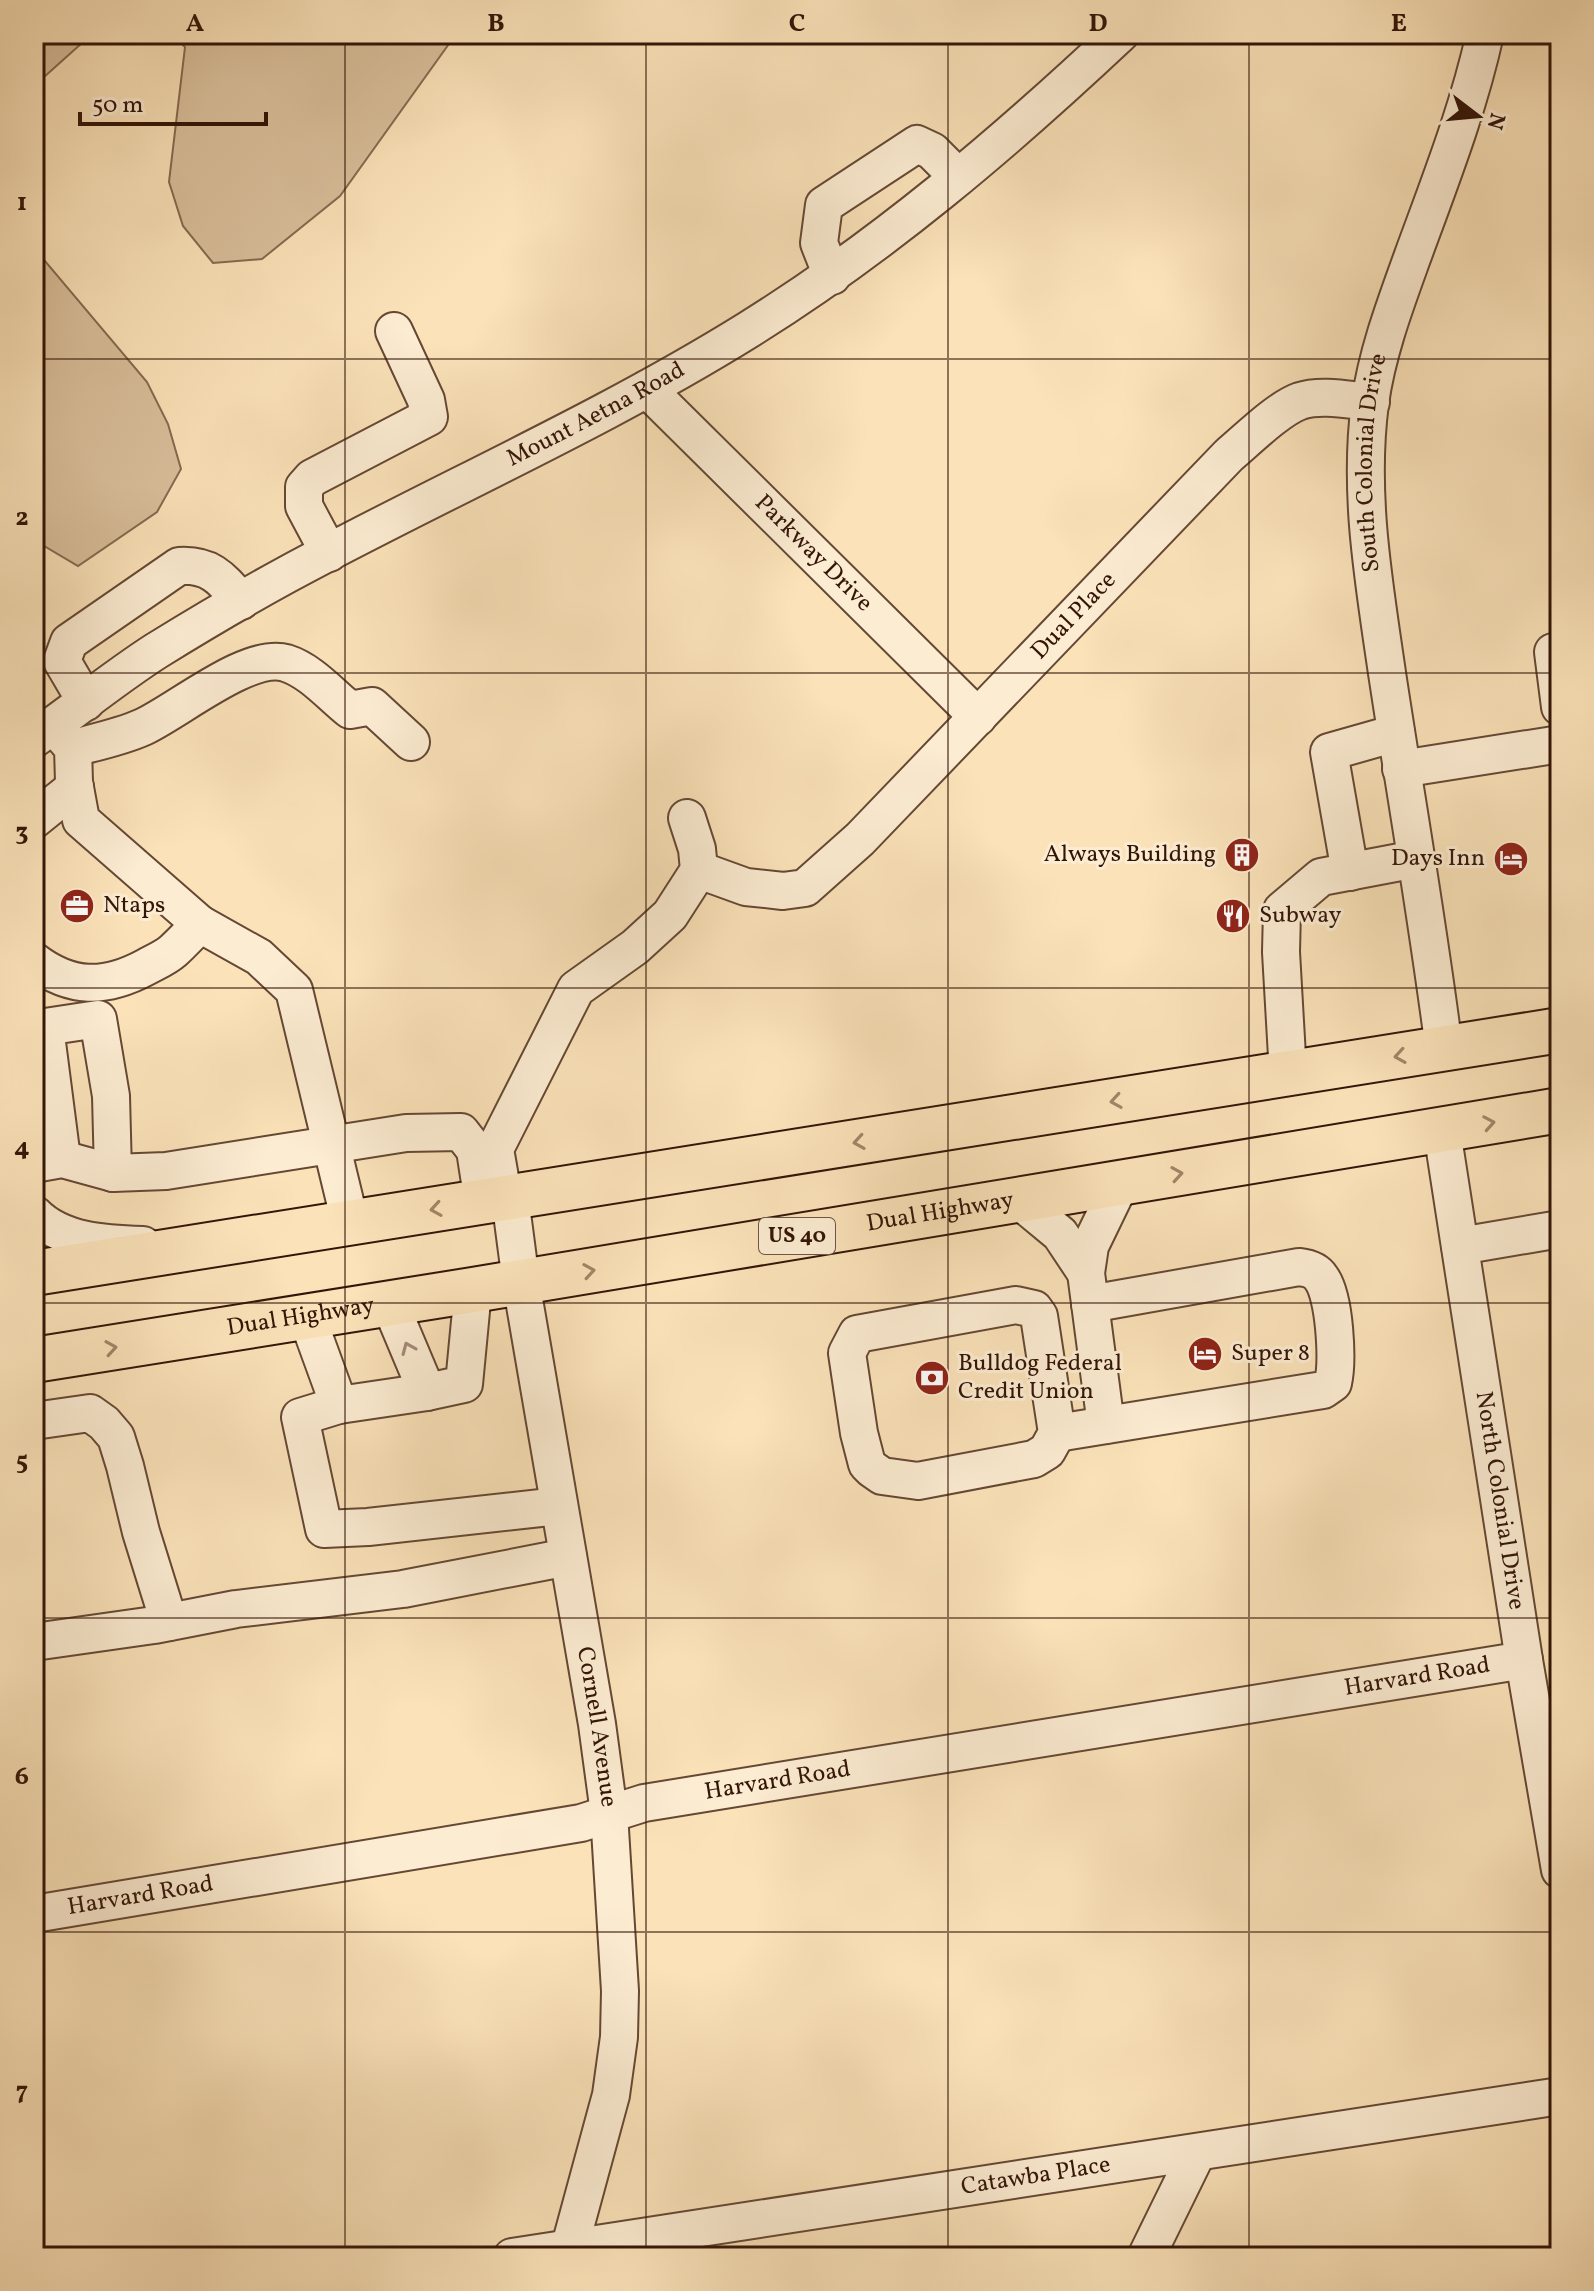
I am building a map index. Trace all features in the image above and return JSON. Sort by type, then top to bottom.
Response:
[{"type":"main road","points":[[34,1273],[1560,1030]]},
{"type":"main road","name":"Dual Highway","points":[[34,1360],[1560,1110]]},
{"type":"street","name":"Mount Aetna Road","points":[[53,737],[86,702],[154,653],[241,601],[647,389],[832,276],[1028,120],[1120,34]]},
{"type":"street","name":"South Colonial Drive","points":[[1444,1049],[1366,526],[1365,464],[1371,402],[1381,352],[1395,304],[1462,119],[1485,34]]},
{"type":"street","points":[[832,276],[819,243],[824,205],[917,144],[932,151],[958,177]]},
{"type":"street","points":[[329,553],[304,506],[304,487],[312,478],[429,417],[426,400],[394,331]]},
{"type":"street","name":"Parkway Drive","points":[[647,389],[978,717]]},
{"type":"street","name":"Dual Place","points":[[699,870],[746,887],[783,891],[805,888],[860,839],[1229,455],[1274,417],[1301,401],[1331,398],[1371,402]]},
{"type":"street","points":[[86,702],[62,661],[69,642],[179,566],[195,565],[210,571],[222,579],[241,601]]},
{"type":"street","points":[[1560,651],[1553,652],[1560,707]]},
{"type":"street","points":[[350,1222],[294,990],[259,957],[200,924],[81,820],[75,787],[53,737],[118,737],[144,727],[238,671],[260,664],[283,662],[303,671],[350,710],[372,706],[411,742]]},
{"type":"street","points":[[1350,872],[1329,752],[1396,733]]},
{"type":"street","points":[[1401,769],[1560,744]]},
{"type":"street","points":[[34,820],[75,787]]},
{"type":"street","points":[[499,1199],[495,1149],[576,989],[635,947],[670,915],[699,870],[697,849],[687,818]]},
{"type":"street","points":[[1288,1074],[1281,952],[1282,910],[1321,877],[1416,859]]},
{"type":"street","points":[[34,961],[50,973],[76,983],[125,978],[171,953],[200,924]]},
{"type":"street","points":[[113,1173],[112,1108],[98,1019],[45,1027],[52,1082],[48,1162],[113,1173],[166,1171],[406,1133],[461,1132],[475,1150],[499,1199]]},
{"type":"street","points":[[52,1082],[105,1057]]},
{"type":"street","points":[[52,1082],[112,1108]]},
{"type":"street","name":"North Colonial Drive","points":[[1442,1131],[1524,1660],[1560,1870]]},
{"type":"street","points":[[1106,1425],[1088,1288],[1090,1246],[1120,1184]]},
{"type":"street","name":"Cornell Avenue","points":[[499,1199],[521,1282],[609,1813],[620,1991],[619,2037],[611,2095],[568,2253]]},
{"type":"street","points":[[1019,1200],[1060,1234],[1088,1288]]},
{"type":"street","points":[[34,1214],[43,1223],[78,1239],[116,1244],[196,1247]]},
{"type":"street","points":[[1460,1246],[1560,1229]]},
{"type":"street","points":[[1057,1433],[1323,1390],[1333,1383],[1336,1344],[1328,1290],[1322,1278],[1309,1268],[1088,1288]]},
{"type":"street","points":[[473,1290],[464,1384],[339,1405],[300,1417],[324,1529],[559,1506]]},
{"type":"street","points":[[390,1304],[427,1392]]},
{"type":"street","points":[[1016,1305],[1034,1309],[1039,1316],[1057,1433],[1047,1451],[1034,1459],[918,1481],[882,1476],[867,1464],[847,1353],[857,1334],[1016,1305]]},
{"type":"street","points":[[307,1317],[339,1405]]},
{"type":"street","points":[[34,1421],[90,1413],[116,1437],[169,1622]]},
{"type":"street","points":[[34,1642],[236,1609],[403,1589],[568,1557]]},
{"type":"street","name":"Harvard Road","points":[[34,1914],[581,1823],[644,1803],[1524,1660]]},
{"type":"street","name":"Catawba Place","points":[[512,2257],[568,2253],[1560,2096]]},
{"type":"street","points":[[1146,2257],[1197,2153]]},
{"type":"shaded area","points":[[34,34],[92,34],[34,86]]},
{"type":"shaded area","points":[[172,34],[456,34],[340,196],[262,259],[213,263],[183,226],[169,182],[185,47]]},
{"type":"shaded area","points":[[34,248],[147,382],[168,424],[181,469],[157,512],[78,566],[34,540]]},
{"type":"place","name":"Always Building","points":[[1242,855]]},
{"type":"place","name":"Days Inn","points":[[1511,859]]},
{"type":"place","name":"Ntaps","points":[[77,906]]},
{"type":"place","name":"Subway","points":[[1233,916]]},
{"type":"place","name":"Super 8","points":[[1205,1354]]},
{"type":"place","name":"Bulldog Federal Credit Union","points":[[932,1378]]}]
